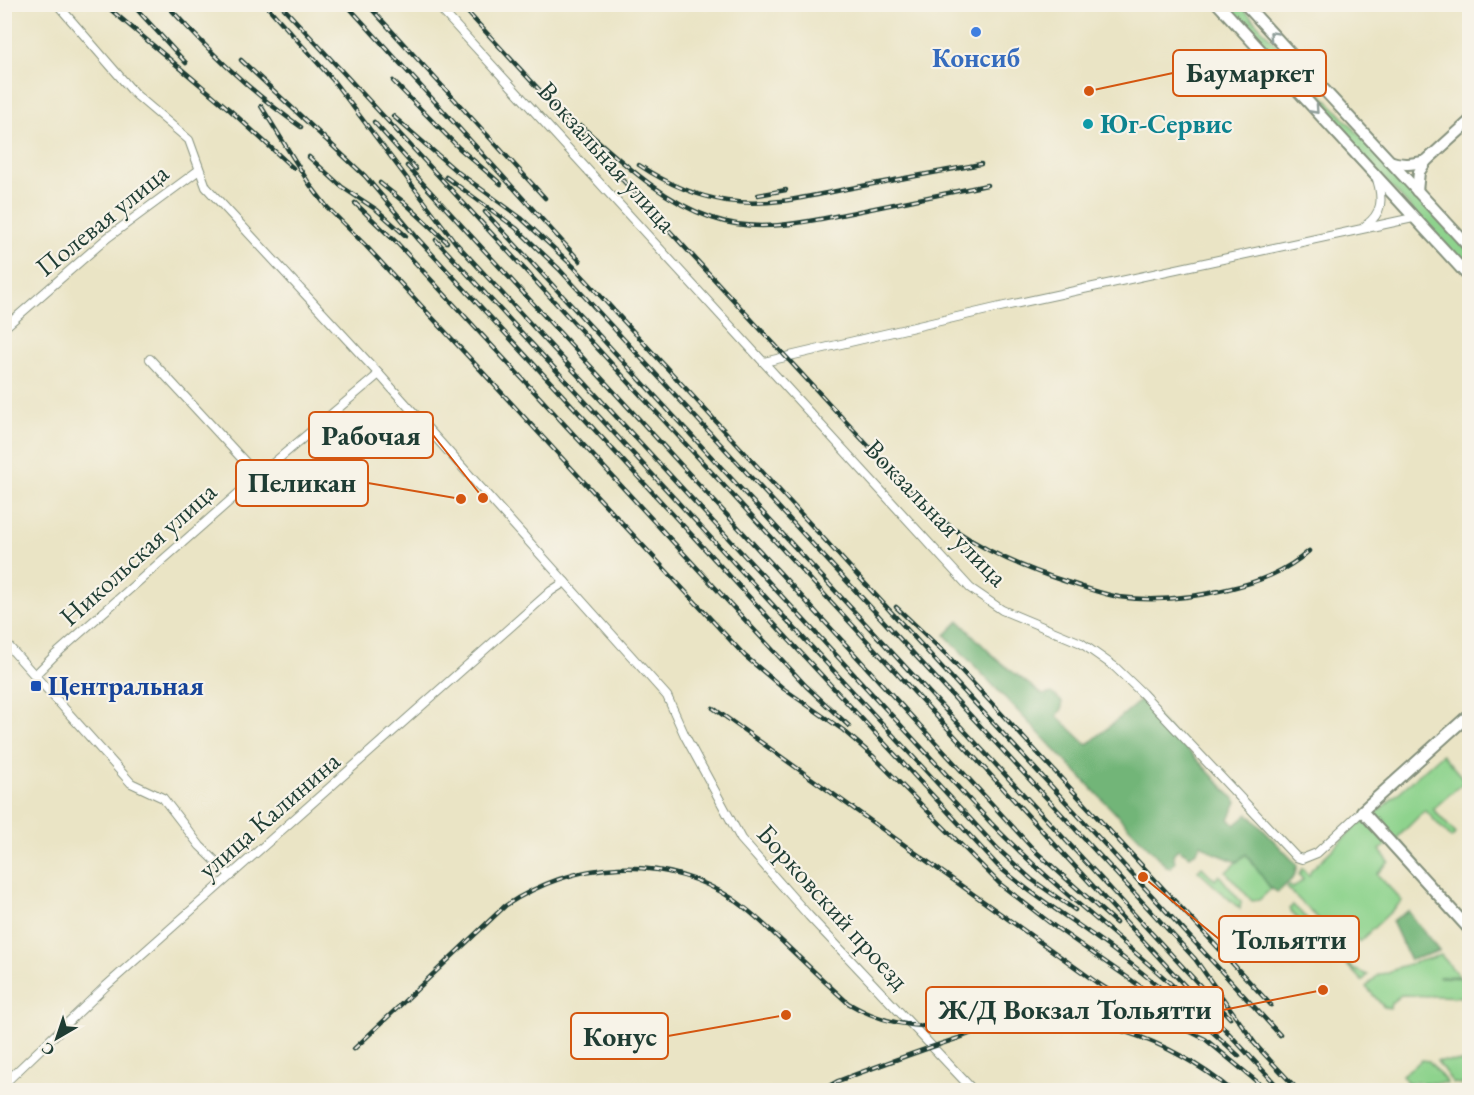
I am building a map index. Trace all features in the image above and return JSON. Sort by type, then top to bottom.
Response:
[{"type":"main road","points":[[1218,4],[1470,278]]},
{"type":"main road","points":[[1245,4],[1470,248]]},
{"type":"main road","points":[[1294,87],[1308,73]]},
{"type":"main road","points":[[1417,191],[1419,172],[1426,161],[1470,121]]},
{"type":"main road","points":[[1389,161],[1400,165],[1426,161]]},
{"type":"main road","points":[[1470,714],[1362,812],[1470,930]]},
{"type":"street","points":[[57,4],[135,94],[189,140],[206,187],[379,374],[565,582]]},
{"type":"street","name":"Вокзальная улица","points":[[436,4],[970,588],[1002,610],[1081,643],[1115,667],[1296,857],[1302,859],[1317,853],[1362,812]]},
{"type":"street","name":"Полевая улица","points":[[4,328],[107,238],[199,170]]},
{"type":"street","points":[[1364,227],[1372,221],[1380,209],[1381,193],[1377,178]]},
{"type":"street","points":[[764,362],[988,309],[1413,218]]},
{"type":"street","points":[[150,360],[258,476]]},
{"type":"street","name":"Никольская улица","points":[[36,674],[258,476],[379,374]]},
{"type":"street","name":"Борковский проезд","points":[[565,582],[667,696],[685,736],[741,839],[809,916],[973,1090]]},
{"type":"street","name":"улица Калинина","points":[[4,1084],[106,986],[551,591],[565,582]]},
{"type":"street","points":[[4,641],[36,674],[131,783],[163,798],[200,846],[231,876]]},
{"type":"green space","points":[[1223,5],[1240,5],[1296,66],[1295,75],[1290,76]]},
{"type":"green space","points":[[1313,85],[1469,252],[1469,272],[1304,91],[1307,86]]},
{"type":"green space","points":[[959,621],[996,659],[1043,695],[1052,693],[1062,702],[1062,709],[1057,716],[1087,745],[1141,700],[1237,802],[1229,819],[1235,825],[1248,814],[1297,865],[1294,877],[1278,892],[1271,889],[1246,854],[1237,862],[1212,852],[1201,844],[1190,856],[1178,849],[1173,854],[1175,862],[1170,868],[1166,866],[945,635]]},
{"type":"green space","points":[[1442,754],[1465,781],[1433,809],[1456,834],[1451,838],[1425,810],[1397,838],[1421,864],[1418,866],[1378,822],[1376,813]]},
{"type":"green space","points":[[1366,822],[1387,845],[1380,850],[1389,862],[1377,874],[1402,901],[1359,942],[1349,931],[1337,937],[1287,888],[1289,885],[1293,888],[1303,880],[1299,875],[1302,868],[1309,876],[1311,870],[1358,825]]},
{"type":"green space","points":[[1246,853],[1271,889],[1259,900],[1252,901],[1226,872]]},
{"type":"green space","points":[[1202,867],[1215,880],[1219,875],[1241,902],[1240,909],[1198,871]]},
{"type":"green space","points":[[1293,905],[1334,944],[1332,947],[1353,969],[1368,975],[1362,981],[1328,945],[1325,948],[1289,909]]},
{"type":"green space","points":[[1408,911],[1439,951],[1410,960],[1392,921]]},
{"type":"green space","points":[[1441,955],[1459,976],[1438,977],[1469,978],[1469,997],[1401,995],[1391,1003],[1390,1008],[1384,1007],[1366,987],[1379,974],[1389,973],[1399,967]]},
{"type":"green space","points":[[1422,1060],[1429,1061],[1447,1083],[1407,1082],[1402,1075]]},
{"type":"green space","points":[[1437,1061],[1469,1062],[1469,1085],[1453,1083]]},
{"type":"railway","points":[[104,4],[230,110],[293,168]]},
{"type":"railway","points":[[132,4],[186,63]]},
{"type":"railway","points":[[166,4],[230,70],[301,127]]},
{"type":"railway","points":[[265,4],[332,79],[455,242],[991,823],[1061,889],[1181,993]]},
{"type":"railway","points":[[280,4],[1281,1090]]},
{"type":"railway","points":[[346,4],[580,261]]},
{"type":"railway","points":[[367,4],[545,198]]},
{"type":"railway","points":[[460,4],[920,502],[971,540],[1027,568],[1067,582],[1112,596],[1146,599],[1201,595],[1250,583],[1281,570],[1309,551]]},
{"type":"railway","points":[[241,60],[365,176],[419,240],[998,866],[1099,939],[1161,988],[1239,1056]]},
{"type":"railway","points":[[393,81],[459,148],[501,184]]},
{"type":"railway","points":[[261,106],[310,185],[327,207],[366,246],[745,656],[784,689],[843,730],[874,757],[1000,884],[1054,926],[1164,1003]]},
{"type":"railway","points":[[393,116],[455,170],[521,218],[574,267],[1280,1035]]},
{"type":"railway","points":[[374,122],[416,169]]},
{"type":"railway","points":[[581,126],[626,166],[676,201],[712,218],[751,226],[791,224],[987,185]]},
{"type":"railway","points":[[309,157],[342,187],[377,210],[406,236]]},
{"type":"railway","points":[[639,165],[670,183],[704,196],[742,203],[757,203],[802,198],[981,164]]},
{"type":"railway","points":[[407,166],[1034,850],[1116,923]]},
{"type":"railway","points":[[446,177],[516,228],[559,269],[1195,959],[1259,1049]]},
{"type":"railway","points":[[380,183],[447,242]]},
{"type":"railway","points":[[758,195],[786,190]]},
{"type":"railway","points":[[355,203],[398,244],[806,686],[849,726]]},
{"type":"railway","points":[[485,212],[1230,1018]]},
{"type":"railway","points":[[436,240],[998,849],[1031,879],[1075,910]]},
{"type":"railway","points":[[896,607],[947,655],[1271,1005]]},
{"type":"railway","points":[[713,708],[1096,982],[1116,995],[1205,1039],[1267,1090]]},
{"type":"railway","points":[[354,1049],[505,906],[560,879],[589,871],[618,868],[648,869],[677,874],[706,884],[733,899],[760,920],[848,1003],[868,1013],[886,1020],[924,1026],[1004,1022]]},
{"type":"railway","points":[[822,1090],[838,1081],[988,1027],[1006,1022],[1036,1019],[1097,1024],[1126,1032],[1182,1056],[1231,1090]]},
{"type":"railway","points":[[1253,1042],[1298,1090]]},
{"type":"place","name":"Консиб","points":[[976,32]]},
{"type":"place","name":"Баумаркет","points":[[1089,91]]},
{"type":"place","name":"Юг-Сервис","points":[[1088,124]]},
{"type":"place","name":"Рабочая","points":[[483,498]]},
{"type":"place","name":"Пеликан","points":[[461,499]]},
{"type":"place","name":"Центральная","points":[[36,686]]},
{"type":"place","name":"Тольятти","points":[[1143,877]]},
{"type":"place","name":"Ж/Д Вокзал Тольятти","points":[[1323,990]]},
{"type":"place","name":"Конус","points":[[786,1015]]}]
